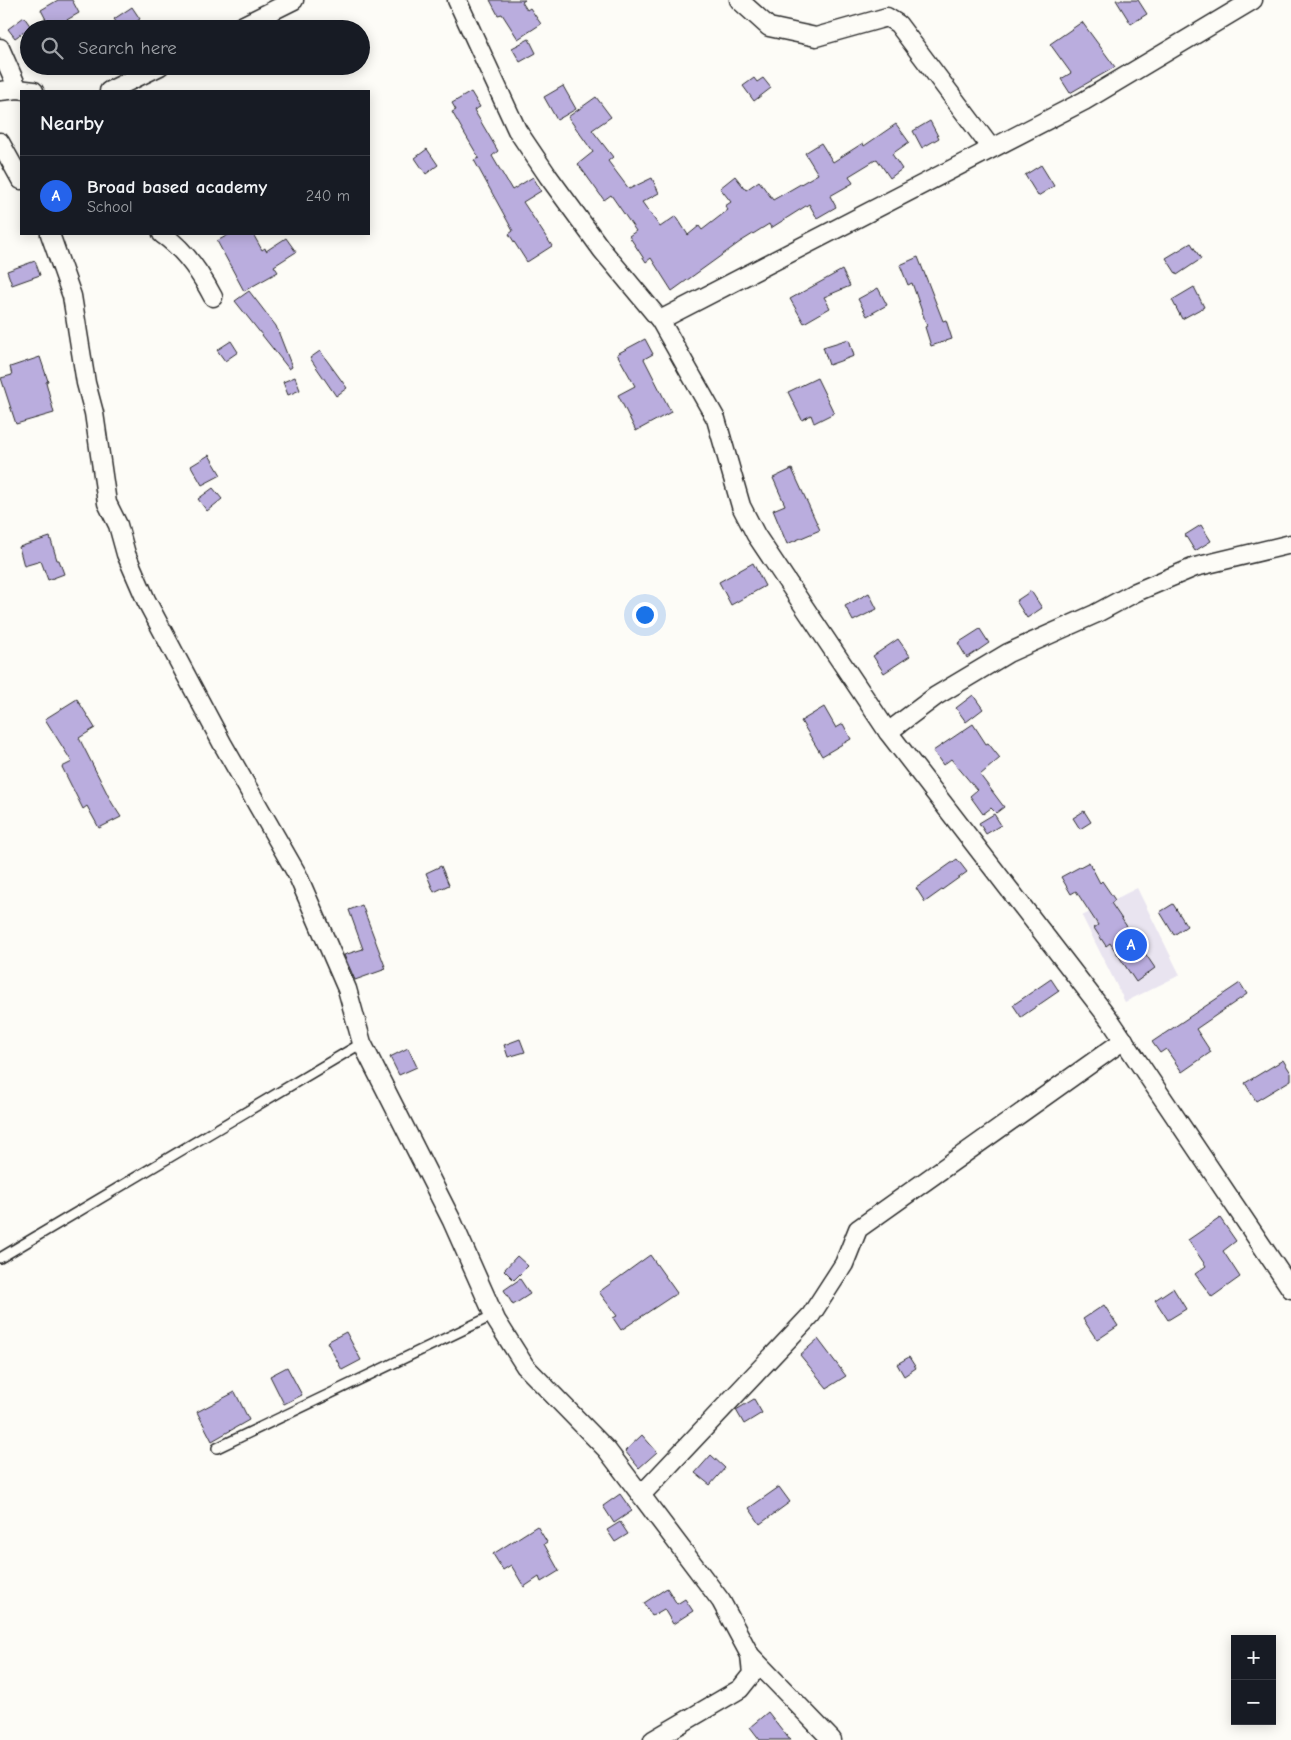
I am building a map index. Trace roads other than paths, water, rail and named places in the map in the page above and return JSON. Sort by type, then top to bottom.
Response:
[{"type":"street","points":[[254,20],[294,0]]},
{"type":"street","points":[[457,0],[517,130],[602,250],[660,320],[716,419],[741,506],[749,524],[888,732],[1124,1040],[1291,1288]]},
{"type":"street","points":[[739,0],[769,27],[816,37],[887,17],[898,24],[991,148]]},
{"type":"street","points":[[660,320],[1084,101],[1252,0]]},
{"type":"street","points":[[0,48],[26,90]]},
{"type":"street","points":[[112,90],[142,75]]},
{"type":"street","points":[[0,91],[20,90]]},
{"type":"street","points":[[0,142],[20,178]]},
{"type":"street","points":[[50,235],[72,296],[107,503],[118,524],[126,554],[146,600],[222,743],[298,874],[347,990],[362,1043],[452,1221],[494,1315],[525,1366],[607,1450],[642,1494],[721,1601],[750,1655],[832,1740]]},
{"type":"street","points":[[163,235],[172,241],[193,266],[213,297]]},
{"type":"street","points":[[888,732],[936,696],[1008,653],[1095,614],[1143,588],[1195,567],[1291,544]]},
{"type":"street","points":[[642,1494],[811,1315],[844,1264],[858,1229],[1124,1040]]},
{"type":"street","points":[[653,1740],[740,1689],[752,1674],[750,1655]]},
{"type":"lane","points":[[0,1258],[362,1043]]},
{"type":"lane","points":[[217,1448],[494,1315]]},
{"type":"place","name":"Broad based academy","points":[[1131,945]]}]
